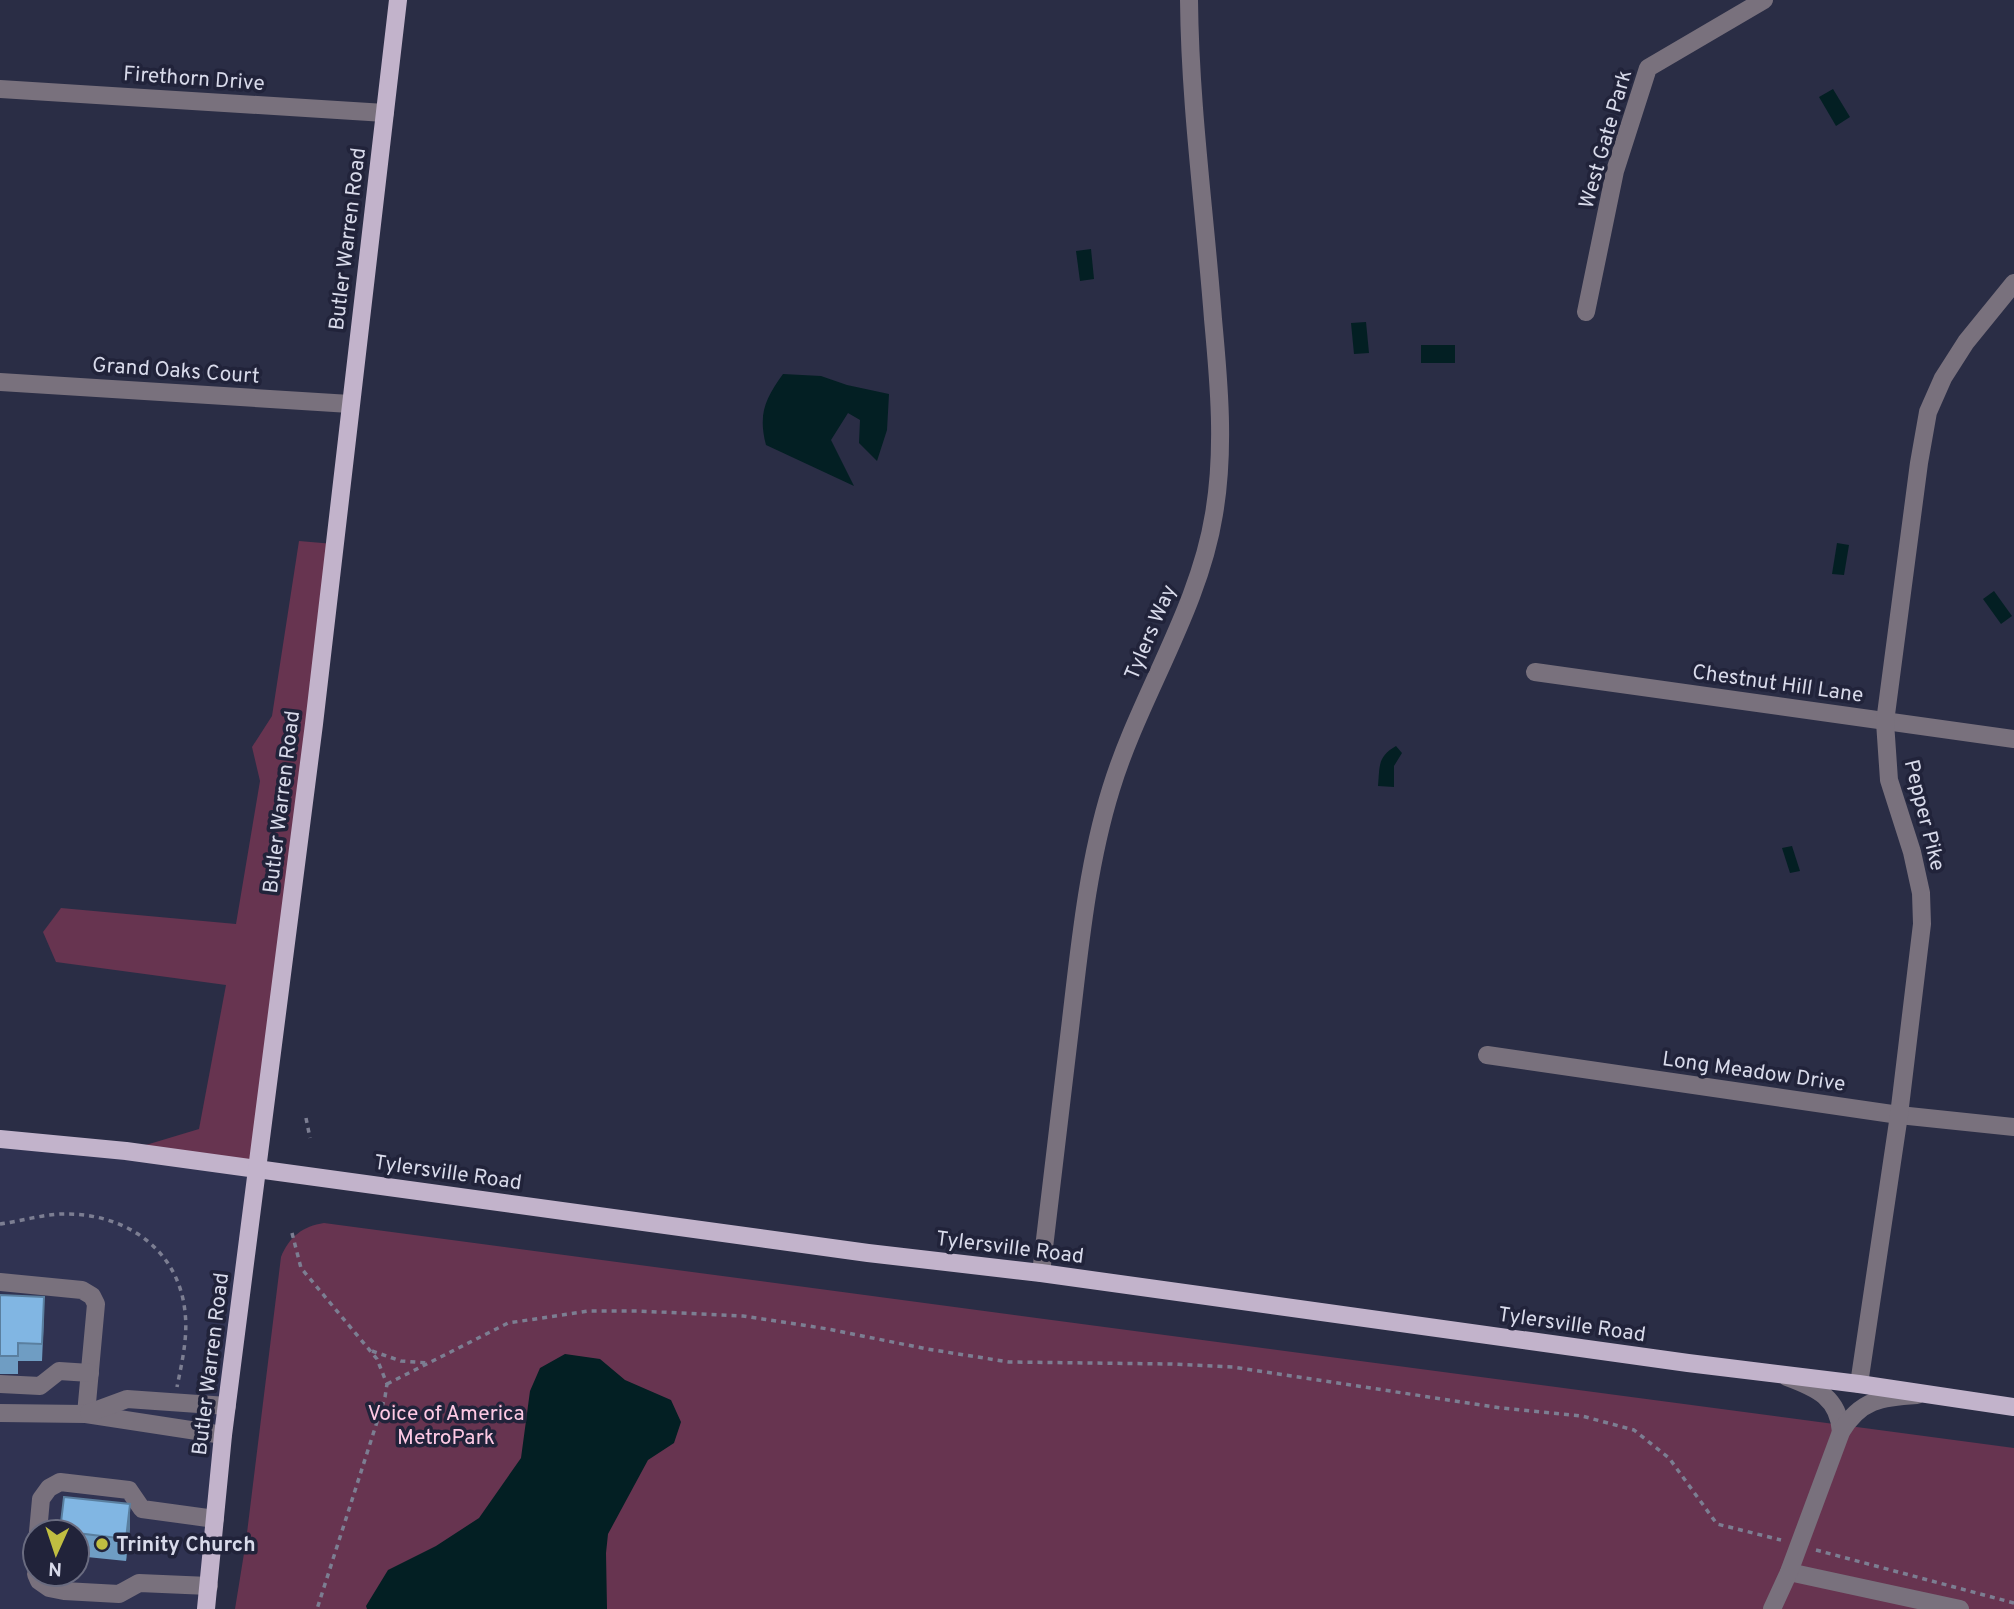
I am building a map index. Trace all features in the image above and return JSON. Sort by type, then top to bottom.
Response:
[{"type":"main road","name":"Butler Warren Road","points":[[206,1609],[223,1435],[314,724],[398,0]]},
{"type":"main road","name":"Tylersville Road","points":[[0,1139],[126,1151],[2014,1406]]},
{"type":"street","name":"Tylers Way","points":[[1041,1273],[1075,985],[1091,874],[1110,790],[1200,573],[1214,514],[1219,457],[1219,384],[1192,91],[1189,0]]},
{"type":"street","name":"West Gate Park","points":[[1586,312],[1615,171],[1648,68],[1764,0]]},
{"type":"street","name":"Firethorn Drive","points":[[0,89],[385,113]]},
{"type":"street","name":"Pepper Pike","points":[[1859,1384],[1899,1115],[1922,925],[1921,893],[1912,852],[1889,779],[1885,722],[1919,463],[1927,412],[1943,379],[1966,342],[2014,283]]},
{"type":"street","name":"Grand Oaks Court","points":[[0,382],[350,404]]},
{"type":"street","name":"Chestnut Hill Lane","points":[[1535,672],[2014,739]]},
{"type":"street","name":"Long Meadow Drive","points":[[1487,1055],[1899,1115],[2014,1127]]},
{"type":"street","points":[[0,1282],[82,1290],[92,1296],[96,1304],[86,1415]]},
{"type":"street","points":[[0,1384],[40,1386],[59,1371],[90,1373]]},
{"type":"street","points":[[1781,1374],[1801,1382],[1834,1405],[1840,1416],[1841,1432]]},
{"type":"street","points":[[1772,1609],[1789,1572],[1841,1432],[1855,1411],[1866,1404],[1932,1394]]},
{"type":"street","points":[[86,1415],[127,1399],[227,1406]]},
{"type":"street","points":[[0,1413],[86,1415],[223,1435]]},
{"type":"street","points":[[39,1518],[41,1499],[49,1488],[60,1482],[129,1490],[142,1509],[215,1518]]},
{"type":"street","points":[[1789,1572],[1960,1609]]},
{"type":"street","points":[[50,1588],[120,1594],[139,1583],[209,1586]]},
{"type":"path","points":[[306,1118],[310,1138]]},
{"type":"path","points":[[0,1224],[66,1213],[97,1216],[133,1229],[159,1249],[178,1279],[185,1311],[185,1343],[174,1402]]},
{"type":"path","points":[[292,1233],[301,1268],[370,1350],[384,1373],[387,1384],[317,1609]]},
{"type":"path","points":[[387,1384],[508,1323],[589,1311],[743,1316],[1009,1362],[1233,1367],[1501,1408],[1582,1416],[1634,1430],[1669,1458],[1717,1524]]},
{"type":"path","points":[[370,1350],[401,1361],[430,1363]]},
{"type":"shaded area","points":[[1833,89],[1850,117],[1836,126],[1819,97]]},
{"type":"shaded area","points":[[1091,249],[1094,279],[1080,281],[1076,251]]},
{"type":"shaded area","points":[[1366,322],[1369,353],[1354,354],[1351,323]]},
{"type":"shaded area","points":[[1421,345],[1455,345],[1455,363],[1421,363]]},
{"type":"shaded area","points":[[783,374],[821,376],[889,394],[887,430],[877,461],[859,443],[860,420],[848,413],[831,440],[854,486],[766,445],[763,424],[765,407]]},
{"type":"shaded area","points":[[1837,543],[1849,545],[1844,575],[1832,574]]},
{"type":"shaded area","points":[[1994,591],[2012,616],[2001,624],[1983,599]]},
{"type":"shaded area","points":[[1396,746],[1402,753],[1394,766],[1394,787],[1378,786],[1382,758]]},
{"type":"shaded area","points":[[1792,846],[1800,871],[1790,873],[1782,848]]},
{"type":"shaded area","points":[[0,1139],[257,1169],[206,1609],[0,1609]]},
{"type":"shaded area","points":[[565,1354],[600,1359],[625,1380],[671,1400],[681,1422],[674,1443],[648,1460],[608,1534],[607,1609],[367,1609],[366,1606],[388,1570],[436,1546],[479,1518],[521,1458],[530,1391],[540,1368]]},
{"type":"green space","points":[[299,541],[334,544],[257,1169],[126,1151],[199,1129],[226,985],[56,962],[43,932],[61,908],[236,924],[260,781],[252,747],[272,716]]},
{"type":"green space","name":"Voice of America MetroPark","points":[[324,1223],[2014,1448],[2014,1609],[235,1609],[281,1257],[298,1234]]},
{"type":"building","points":[[0,1295],[44,1297],[42,1344],[18,1343],[18,1356],[0,1356]]},
{"type":"building","points":[[64,1497],[130,1504],[126,1539],[91,1535],[91,1518],[62,1518]]},
{"type":"place","name":"Trinity Church","points":[[102,1544]]}]
